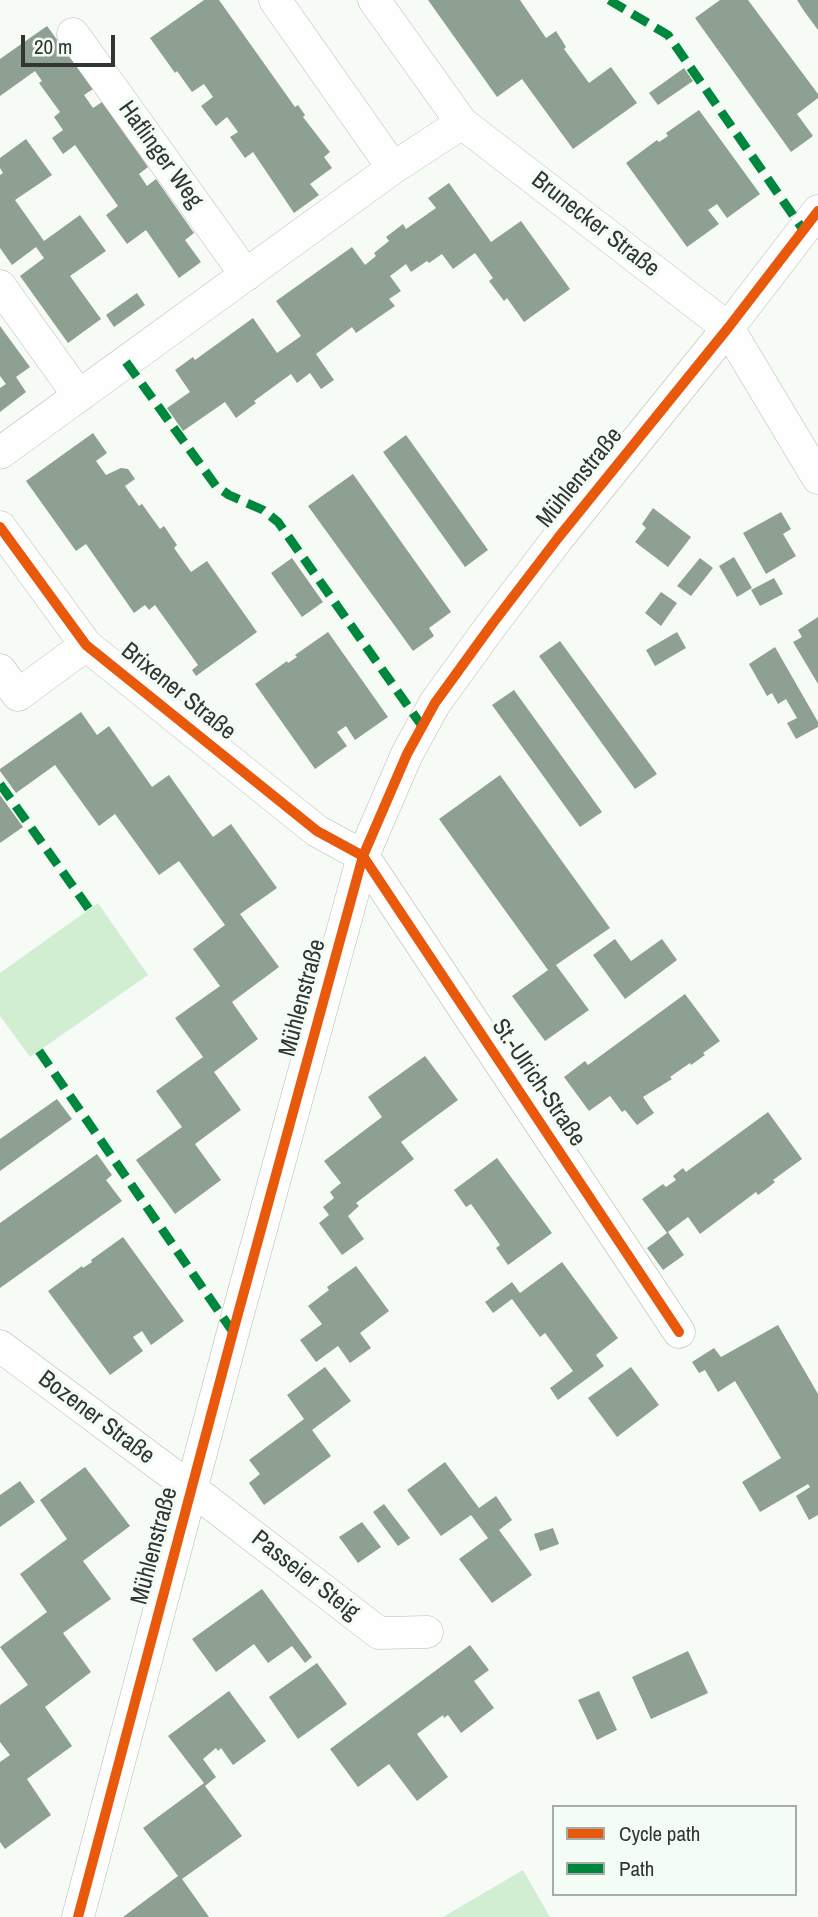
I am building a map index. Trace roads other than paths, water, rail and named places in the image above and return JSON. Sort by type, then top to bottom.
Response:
[{"type":"street","points":[[275,0],[393,168]]},
{"type":"street","name":"Brunecker Straße","points":[[374,0],[462,123],[728,328]]},
{"type":"street","name":"Haflinger Weg","points":[[73,34],[246,275]]},
{"type":"street","points":[[0,453],[393,168],[462,123]]},
{"type":"street","name":"Mühlenstraße","points":[[78,1917],[363,856],[407,754],[440,697],[558,538],[728,328],[818,211]]},
{"type":"street","points":[[0,286],[79,396]]},
{"type":"street","points":[[728,328],[818,478]]},
{"type":"street","name":"Brixener Straße","points":[[0,527],[86,645],[317,831],[363,856]]},
{"type":"street","name":"Brixener Straße","points":[[0,670],[9,701],[86,645]]},
{"type":"street","name":"St.-Ulrich-Straße","points":[[363,856],[679,1332]]},
{"type":"street","name":"Bozener Straße","points":[[0,1346],[192,1489]]},
{"type":"street","name":"Passeier Steig","points":[[192,1489],[379,1633],[427,1632]]}]
